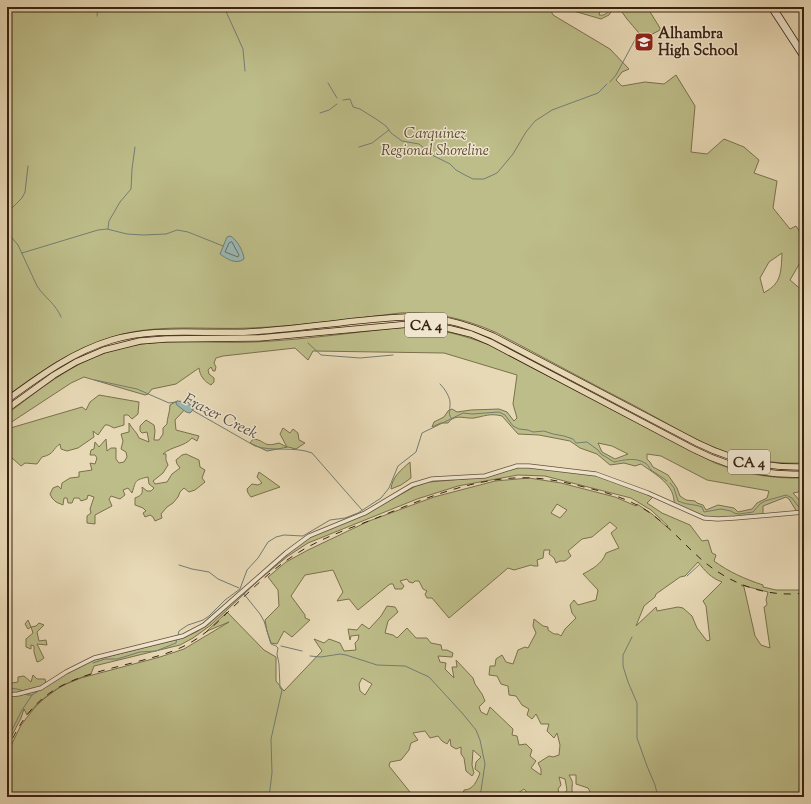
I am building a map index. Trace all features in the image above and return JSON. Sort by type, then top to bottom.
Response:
[{"type":"highway","name":"CA 4","points":[[7,400],[70,357],[98,344],[128,336],[164,332],[258,331],[387,318],[423,317],[459,323],[493,336],[685,436],[721,453],[740,460],[761,464],[782,467],[804,467]]},
{"type":"highway","name":"CA 4","points":[[7,409],[71,364],[100,352],[130,343],[166,339],[259,338],[394,325],[425,325],[456,330],[490,342],[692,449],[716,460],[756,471],[782,474],[804,474]]},
{"type":"main road","points":[[770,7],[804,60]]},
{"type":"main road","points":[[774,7],[804,54]]},
{"type":"street","points":[[7,695],[30,692],[41,688],[66,672],[94,658],[169,640],[191,633],[204,625],[286,553],[309,536],[365,513],[412,485],[432,479],[485,476],[517,466],[529,466],[596,474],[648,493],[704,518],[732,518],[804,512]]},
{"type":"green space","name":"Carquinez Regional Shoreline","points":[[7,7],[549,7],[553,15],[610,49],[629,69],[622,72],[616,80],[622,86],[645,82],[664,84],[676,75],[695,106],[691,152],[707,154],[724,139],[744,147],[759,160],[754,173],[777,181],[773,208],[790,229],[796,226],[804,238],[804,256],[790,280],[804,292],[804,463],[785,463],[757,460],[717,449],[682,432],[495,332],[472,323],[425,313],[400,313],[288,326],[180,328],[146,330],[129,333],[112,337],[83,348],[44,370],[7,396]],"holes":[[[782,253],[780,276],[775,285],[764,293],[760,278],[769,262]]]},
{"type":"green space","points":[[560,7],[601,7],[599,15],[601,15],[607,12],[610,7],[614,7],[609,15],[601,19]]},
{"type":"green space","points":[[626,7],[647,7],[660,30],[643,39],[622,12],[622,9]]},
{"type":"green space","points":[[413,327],[432,329],[460,335],[487,344],[715,463],[759,475],[781,478],[804,478],[804,491],[793,493],[802,503],[804,503],[804,512],[797,512],[789,499],[786,497],[763,506],[763,516],[704,518],[674,505],[672,492],[664,481],[641,464],[635,466],[624,463],[610,465],[597,454],[580,448],[570,441],[539,435],[518,434],[502,416],[491,415],[474,418],[457,417],[451,419],[448,423],[441,423],[432,427],[434,422],[444,417],[448,411],[452,409],[457,412],[499,409],[507,412],[514,421],[517,418],[513,404],[517,375],[444,353],[313,351],[308,360],[295,348],[223,356],[216,358],[214,363],[216,367],[215,371],[213,371],[211,367],[208,370],[209,374],[214,378],[214,382],[211,385],[203,378],[199,368],[176,384],[152,389],[145,395],[84,377],[71,383],[7,425],[7,414],[67,371],[93,357],[125,347],[161,342],[272,341]],"holes":[[[598,443],[612,446],[628,454],[615,459],[602,452]],[[647,454],[661,456],[707,480],[769,491],[767,498],[757,503],[752,509],[738,512],[734,508],[718,505],[706,510],[703,505],[695,501],[686,500],[680,496],[677,488],[668,475],[653,467],[647,459]]]},
{"type":"green space","points":[[99,395],[139,402],[138,414],[132,419],[128,415],[124,415],[124,425],[114,428],[105,425],[98,435],[93,431],[94,437],[78,448],[67,451],[61,449],[60,444],[51,453],[42,457],[37,464],[25,463],[21,466],[12,458],[7,458],[7,429],[82,407],[86,410],[90,402]]},
{"type":"green space","points":[[177,401],[189,405],[175,420],[176,430],[199,436],[197,441],[192,438],[163,454],[166,454],[168,465],[163,473],[153,481],[155,484],[167,482],[172,474],[180,468],[176,460],[182,455],[186,454],[199,460],[200,467],[205,470],[202,478],[205,482],[195,490],[189,492],[184,488],[173,503],[161,514],[162,518],[155,521],[150,515],[145,517],[143,513],[146,511],[135,505],[135,498],[142,494],[142,487],[147,491],[151,491],[154,488],[149,484],[148,477],[140,479],[136,482],[132,493],[128,488],[123,490],[125,495],[120,499],[111,496],[109,499],[112,506],[95,515],[95,524],[87,523],[87,516],[91,513],[90,509],[94,497],[88,495],[87,499],[81,501],[79,498],[74,498],[72,503],[68,503],[67,498],[64,498],[63,505],[56,502],[52,498],[50,494],[53,488],[58,486],[61,489],[62,483],[70,478],[79,477],[79,472],[92,470],[90,463],[95,464],[97,458],[95,455],[90,455],[91,450],[94,449],[95,442],[99,447],[106,439],[107,451],[111,448],[116,448],[116,459],[119,463],[124,462],[127,457],[126,452],[121,449],[123,441],[121,434],[129,432],[129,423],[139,438],[149,442],[147,432],[142,433],[140,431],[140,426],[146,420],[154,425],[154,440],[159,440],[163,434],[163,428],[167,424],[170,405]]},
{"type":"green space","points":[[283,428],[290,433],[293,429],[298,433],[299,440],[305,443],[296,449],[288,447],[267,451],[250,443],[253,439],[270,445],[279,443],[287,447],[280,434]]},
{"type":"green space","points":[[410,462],[411,478],[401,485],[391,489],[395,477]]},
{"type":"green space","points":[[520,467],[542,468],[598,476],[653,497],[647,503],[662,513],[690,525],[702,541],[708,540],[712,553],[716,555],[714,561],[725,569],[763,585],[763,587],[776,590],[804,590],[804,797],[593,797],[588,788],[576,784],[576,775],[569,775],[572,781],[572,791],[574,797],[563,797],[567,790],[565,779],[559,777],[561,785],[558,789],[560,797],[527,797],[524,789],[518,793],[517,797],[510,797],[510,794],[506,795],[505,797],[452,797],[454,794],[463,794],[464,790],[470,788],[478,779],[480,773],[475,769],[476,762],[481,757],[473,750],[472,765],[474,773],[472,776],[466,771],[464,758],[461,754],[461,747],[456,749],[451,746],[450,739],[447,744],[438,736],[430,738],[425,731],[413,733],[418,740],[411,743],[409,750],[401,760],[390,762],[389,766],[414,797],[7,797],[7,754],[21,725],[36,706],[27,715],[24,709],[7,745],[7,679],[12,683],[18,682],[18,677],[24,676],[31,682],[33,675],[37,679],[45,679],[46,685],[94,658],[94,660],[183,638],[198,631],[280,558],[311,536],[361,516],[416,486],[429,482],[486,477]],"holes":[[[518,475],[545,476],[631,498],[651,510],[668,526],[667,527],[637,504],[636,506],[615,497],[561,483],[529,478],[495,481],[434,497],[369,521],[286,562],[268,577],[278,590],[279,606],[265,620],[271,643],[277,644],[284,631],[292,637],[310,620],[305,618],[305,615],[291,596],[305,575],[333,570],[343,592],[337,601],[349,599],[358,610],[390,584],[393,584],[395,589],[402,589],[404,586],[400,581],[407,579],[409,582],[413,583],[415,581],[419,581],[423,589],[427,591],[425,594],[427,598],[432,598],[449,618],[508,568],[514,570],[531,565],[538,566],[537,560],[543,558],[544,550],[550,550],[549,554],[554,558],[556,563],[565,561],[571,556],[568,551],[582,539],[592,537],[610,522],[617,528],[611,533],[619,548],[606,553],[599,563],[583,574],[598,590],[596,600],[578,605],[574,600],[570,605],[572,613],[576,618],[565,629],[561,636],[554,634],[548,630],[548,627],[543,626],[534,619],[533,626],[536,633],[528,648],[525,647],[518,650],[513,664],[506,662],[502,655],[496,659],[495,666],[490,666],[489,675],[497,676],[501,684],[508,686],[509,695],[516,696],[522,705],[529,709],[527,715],[532,719],[536,714],[541,724],[549,724],[547,731],[554,738],[557,733],[560,745],[559,755],[553,757],[549,756],[538,763],[541,769],[541,775],[531,768],[536,761],[530,756],[532,750],[526,744],[519,745],[517,736],[512,735],[513,729],[490,707],[487,715],[481,712],[479,707],[485,701],[473,678],[456,660],[457,667],[452,667],[454,678],[445,669],[446,663],[440,662],[438,656],[452,657],[453,653],[447,650],[442,650],[441,645],[431,643],[427,638],[416,638],[407,628],[397,638],[393,635],[385,633],[388,621],[398,612],[395,607],[387,606],[381,616],[369,629],[362,624],[357,630],[348,629],[350,640],[351,636],[359,635],[358,640],[355,643],[356,650],[344,651],[340,643],[329,639],[324,643],[314,639],[322,651],[284,691],[276,681],[276,657],[264,650],[227,612],[207,631],[229,622],[184,649],[81,678],[66,684],[73,681],[91,674],[94,666],[180,645],[193,638],[211,625],[260,579],[288,556],[308,543],[417,499],[458,486]],[[557,504],[567,510],[560,518],[551,513]],[[698,562],[708,574],[722,582],[703,601],[706,606],[710,640],[707,641],[697,628],[692,616],[683,608],[678,607],[657,611],[656,607],[636,626],[644,606],[655,597],[656,594],[680,577],[685,576]],[[741,585],[768,592],[766,600],[767,604],[764,607],[770,648],[761,645],[755,636],[744,587]],[[362,678],[372,684],[365,695],[360,691],[359,684]]]},
{"type":"green space","points":[[259,472],[280,487],[251,497],[247,489],[252,484],[258,485],[262,483],[257,477]]},
{"type":"green space","points":[[28,620],[31,627],[28,629],[25,624]]},
{"type":"green space","points":[[39,623],[44,625],[37,632],[39,641],[46,640],[47,645],[37,644],[44,658],[37,662],[34,646],[31,645],[31,649],[26,647],[26,639],[33,633],[31,627],[36,626]]},
{"type":"green space","points":[[442,795],[452,797],[437,797]]},
{"type":"water","points":[[230,236],[235,239],[241,249],[244,259],[241,261],[232,261],[220,254],[227,237]]},
{"type":"water","points":[[177,401],[188,402],[193,410],[190,413],[186,412],[177,405]]},
{"type":"waterway","points":[[97,16],[98,7]]},
{"type":"waterway","points":[[224,7],[243,49],[245,71]]},
{"type":"waterway","points":[[610,82],[616,75],[637,36]]},
{"type":"waterway","points":[[328,83],[337,98]]},
{"type":"waterway","points":[[343,100],[350,99],[353,107],[360,109],[376,119],[402,141],[419,144],[434,156],[450,164],[456,170],[473,179],[484,179],[497,173],[513,154],[526,132],[535,121],[552,110],[598,93],[607,84]]},
{"type":"waterway","points":[[320,113],[329,110],[337,104]]},
{"type":"waterway","points":[[359,147],[372,143],[389,130]]},
{"type":"waterway","points":[[108,229],[109,221],[120,202],[131,189],[135,147]]},
{"type":"waterway","points":[[7,213],[22,198],[25,192],[28,166]]},
{"type":"waterway","points":[[22,253],[98,230],[107,229],[127,234],[143,235],[166,234],[177,230],[188,232],[223,246]]},
{"type":"waterway","name":"Frazer Creek","points":[[7,232],[18,245],[37,286],[56,308],[61,317]]},
{"type":"waterway","points":[[308,343],[321,355],[360,358],[393,355]]},
{"type":"waterway","name":"Frazer Creek","points":[[95,380],[137,389],[169,403],[176,402]]},
{"type":"waterway","points":[[440,384],[450,399],[449,413],[451,418]]},
{"type":"waterway","name":"Frazer Creek","points":[[192,410],[255,446],[269,449],[298,450],[312,453],[362,510]]},
{"type":"waterway","points":[[178,635],[179,631],[188,625],[203,620],[209,616],[225,600],[240,589],[247,570],[258,558],[268,542],[276,537],[284,535],[303,536],[330,520],[345,518],[358,513],[381,498],[389,488],[398,466],[416,452],[422,433],[463,413],[472,414],[499,412],[505,415],[513,426],[519,429],[533,432],[544,431],[573,439],[576,443],[587,442],[601,454],[614,462],[621,460],[641,461],[647,464],[651,470],[667,481]]},
{"type":"waterway","points":[[670,483],[674,488],[678,501],[702,507],[704,512],[721,509],[739,514],[753,512],[765,501],[786,495],[792,498],[798,506],[804,507]]},
{"type":"waterway","points":[[179,565],[209,572],[218,579],[239,588]]},
{"type":"waterway","points":[[687,576],[699,565]]},
{"type":"waterway","points":[[244,594],[264,621],[271,644],[278,648],[277,654],[280,688],[282,690],[271,739],[272,773],[269,797]]},
{"type":"waterway","points":[[632,637],[623,655],[623,666],[637,703],[637,738],[658,797]]},
{"type":"waterway","points":[[93,663],[105,659],[117,659],[140,652],[156,651],[176,643],[177,638]]},
{"type":"waterway","points":[[281,646],[302,651]]},
{"type":"waterway","points":[[310,656],[321,657],[340,654],[346,655],[377,665],[405,666],[429,677],[476,730],[480,740],[485,764],[480,797]]},
{"type":"waterway","points":[[7,688],[24,691]]},
{"type":"waterway","points":[[26,694],[32,695],[37,692]]},
{"type":"waterway","points":[[7,740],[22,710],[32,695]]},
{"type":"railway","points":[[7,751],[18,729],[30,712],[43,698],[58,688],[93,673],[163,654],[188,644],[211,628],[275,569],[310,546],[342,531],[432,496],[472,484],[492,480],[513,478],[548,479],[601,491],[618,497],[651,513],[702,560],[725,576],[763,591],[790,594],[804,593]]},
{"type":"place","name":"Alhambra High School","points":[[644,42]]}]
